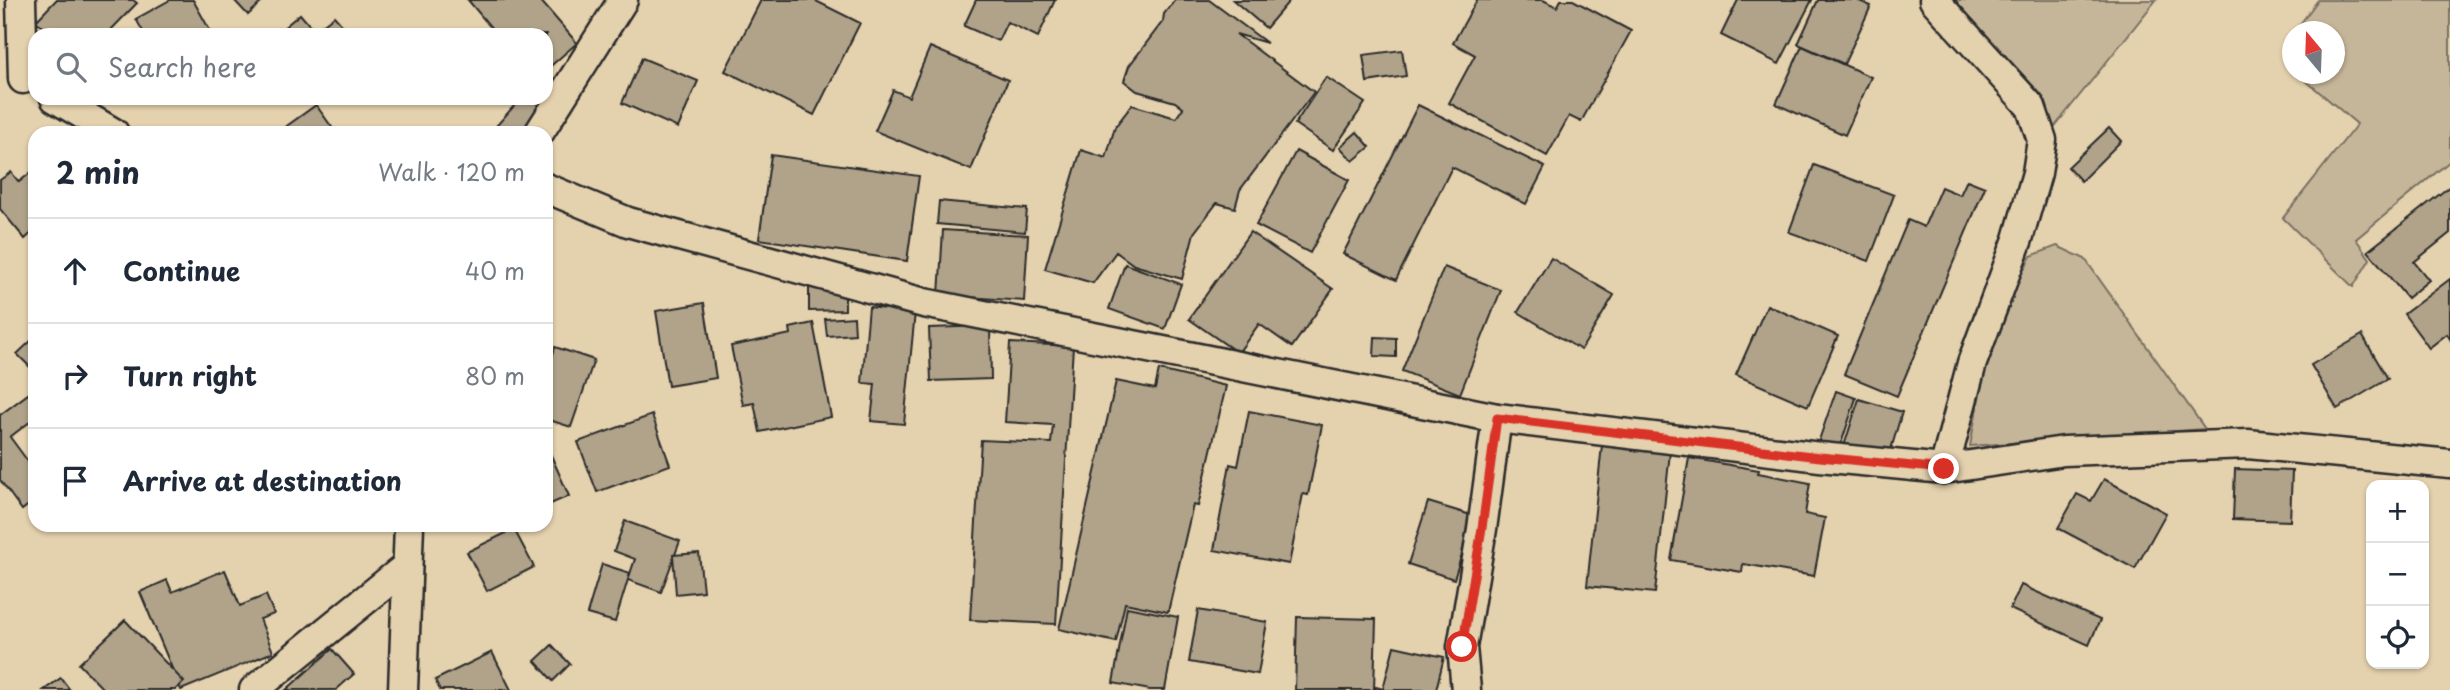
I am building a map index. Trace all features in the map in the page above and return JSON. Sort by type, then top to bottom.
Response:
[{"type":"street","points":[[19,79],[21,0]]},
{"type":"street","points":[[543,126],[623,0]]},
{"type":"street","points":[[1934,0],[2031,107],[2042,140],[2037,173],[2018,239],[1972,363],[1944,469]]},
{"type":"street","points":[[67,105],[102,126]]},
{"type":"street","points":[[553,191],[628,222],[924,303],[1497,418],[1820,457],[1944,469],[2064,451],[2248,444],[2450,464]]},
{"type":"street","points":[[1466,690],[1462,647],[1497,418]]},
{"type":"street","points":[[403,690],[409,532]]},
{"type":"street","points":[[254,690],[407,566]]},
{"type":"shaded area","points":[[1951,0],[2156,0],[2052,130],[2041,94]]},
{"type":"shaded area","points":[[2318,0],[2450,0],[2450,161],[2356,239],[2370,259],[2353,287],[2283,218],[2357,124],[2310,84],[2345,84],[2345,21],[2302,21]]},
{"type":"shaded area","points":[[2057,246],[2085,259],[2205,429],[1970,446],[1991,334],[2031,256]]},
{"type":"building","points":[[56,0],[133,0],[137,3],[113,28],[44,28],[36,21]]},
{"type":"building","points":[[170,0],[193,0],[209,28],[141,28],[136,19]]},
{"type":"building","points":[[234,0],[264,0],[248,15]]},
{"type":"building","points":[[468,0],[540,0],[577,43],[553,64],[553,28],[491,28]]},
{"type":"building","points":[[761,0],[814,0],[860,23],[814,115],[725,71]]},
{"type":"building","points":[[976,0],[1055,0],[1038,37],[1007,22],[998,41],[964,26]]},
{"type":"building","points":[[1175,0],[1209,0],[1267,43],[1236,34],[1314,92],[1240,190],[1235,208],[1217,203],[1194,233],[1182,279],[1134,265],[1116,252],[1093,283],[1045,269],[1081,150],[1106,158],[1115,127],[1132,105],[1176,118],[1183,108],[1175,102],[1137,91],[1124,81],[1129,66],[1163,21],[1164,14]]},
{"type":"building","points":[[1233,0],[1290,0],[1266,28]]},
{"type":"building","points":[[1477,0],[1543,0],[1557,7],[1561,0],[1573,0],[1631,31],[1581,122],[1569,116],[1547,156],[1449,103],[1475,55],[1453,43]]},
{"type":"building","points":[[1738,0],[1812,0],[1779,64],[1721,35]]},
{"type":"building","points":[[1818,0],[1857,0],[1871,6],[1844,64],[1798,44]]},
{"type":"building","points":[[300,14],[312,28],[283,28]]},
{"type":"building","points":[[334,16],[345,28],[319,28]]},
{"type":"building","points":[[1802,46],[1871,77],[1845,135],[1776,104]]},
{"type":"building","points":[[930,47],[1008,80],[971,170],[875,131],[893,90],[909,97]]},
{"type":"building","points":[[1402,50],[1406,76],[1367,82],[1363,55]]},
{"type":"building","points":[[642,58],[698,81],[678,128],[622,103]]},
{"type":"building","points":[[1326,77],[1365,103],[1333,150],[1295,124]]},
{"type":"building","points":[[553,81],[562,89],[553,99]]},
{"type":"building","points":[[316,105],[331,126],[287,126]]},
{"type":"building","points":[[515,105],[548,105],[529,126],[496,126]]},
{"type":"building","points":[[1418,105],[1545,167],[1526,204],[1452,167],[1396,280],[1343,254]]},
{"type":"building","points":[[2109,128],[2121,141],[2081,181],[2068,167]]},
{"type":"building","points":[[1357,132],[1370,147],[1353,161],[1340,147]]},
{"type":"building","points":[[1296,151],[1349,180],[1310,253],[1256,225]]},
{"type":"building","points":[[771,155],[919,176],[907,261],[759,239]]},
{"type":"building","points":[[1814,165],[1894,195],[1869,261],[1789,232]]},
{"type":"building","points":[[11,172],[19,182],[28,175],[28,236],[25,239],[0,209],[0,180]]},
{"type":"building","points":[[1967,180],[1985,187],[1897,396],[1844,374],[1908,220],[1924,227],[1941,187],[1960,195]]},
{"type":"building","points":[[2450,186],[2450,233],[2414,262],[2429,280],[2407,298],[2368,251]]},
{"type":"building","points":[[939,201],[1027,209],[1025,232],[937,224]]},
{"type":"building","points":[[943,230],[1028,235],[1024,301],[939,295]]},
{"type":"building","points":[[1250,232],[1333,289],[1292,347],[1259,324],[1238,353],[1189,319]]},
{"type":"building","points":[[1551,258],[1614,295],[1581,350],[1518,312]]},
{"type":"building","points":[[1125,264],[1181,284],[1165,329],[1109,309]]},
{"type":"building","points":[[1444,267],[1501,290],[1460,394],[1402,371]]},
{"type":"building","points":[[2450,279],[2450,339],[2447,334],[2429,348],[2404,314]]},
{"type":"building","points":[[809,286],[845,286],[845,310],[809,311]]},
{"type":"building","points":[[704,303],[716,378],[668,386],[656,311]]},
{"type":"building","points":[[1767,305],[1838,336],[1808,406],[1736,375]]},
{"type":"building","points":[[869,307],[915,312],[904,424],[871,421],[875,384],[862,383]]},
{"type":"building","points":[[854,317],[855,334],[827,336],[825,319]]},
{"type":"building","points":[[813,323],[831,417],[760,432],[754,403],[743,405],[731,346],[791,334],[790,328]]},
{"type":"building","points":[[990,326],[991,379],[931,381],[929,328]]},
{"type":"building","points":[[2362,335],[2388,379],[2337,409],[2311,365]]},
{"type":"building","points":[[1375,337],[1396,338],[1396,357],[1374,356]]},
{"type":"building","points":[[1010,343],[1073,346],[1056,624],[970,620],[981,440],[1051,443],[1053,425],[1005,422]]},
{"type":"building","points":[[28,344],[28,365],[17,354]]},
{"type":"building","points":[[555,347],[594,360],[571,427],[553,421]]},
{"type":"building","points":[[1159,370],[1226,386],[1198,506],[1193,505],[1168,612],[1125,603],[1116,642],[1059,629],[1116,381],[1155,389]]},
{"type":"building","points":[[1836,391],[1856,398],[1839,450],[1818,443]]},
{"type":"building","points":[[28,394],[28,423],[10,437],[28,461],[28,505],[22,510],[0,480],[0,415]]},
{"type":"building","points":[[1859,399],[1902,412],[1887,463],[1843,449]]},
{"type":"building","points":[[1249,411],[1322,425],[1308,495],[1303,494],[1289,564],[1214,550],[1230,464],[1238,466]]},
{"type":"building","points":[[652,415],[670,465],[597,492],[578,442]]},
{"type":"building","points":[[1602,445],[1670,452],[1655,593],[1587,586]]},
{"type":"building","points":[[1689,458],[1759,470],[1758,473],[1810,483],[1805,514],[1825,518],[1814,576],[1743,564],[1742,572],[1671,560]]},
{"type":"building","points":[[553,460],[569,496],[553,503]]},
{"type":"building","points":[[2235,469],[2292,471],[2290,521],[2233,519]]},
{"type":"building","points":[[2104,479],[2166,513],[2135,569],[2058,528],[2077,494],[2091,501]]},
{"type":"building","points":[[1428,502],[1474,516],[1454,579],[1408,564]]},
{"type":"building","points":[[625,521],[680,541],[661,592],[628,580],[635,559],[614,551]]},
{"type":"building","points":[[508,532],[516,532],[534,567],[487,591],[467,552]]},
{"type":"building","points":[[699,553],[703,591],[676,594],[673,555]]},
{"type":"building","points":[[602,564],[630,573],[615,622],[587,614]]},
{"type":"building","points":[[225,570],[240,606],[266,595],[274,614],[260,619],[273,652],[181,690],[140,592],[167,580],[172,592]]},
{"type":"building","points":[[2021,585],[2100,620],[2089,645],[2010,609]]},
{"type":"building","points":[[1127,607],[1178,617],[1165,690],[1113,683]]},
{"type":"building","points":[[1198,610],[1267,622],[1258,674],[1189,662]]},
{"type":"building","points":[[1297,617],[1376,619],[1374,690],[1295,690]]},
{"type":"building","points":[[125,620],[184,682],[175,690],[104,690],[79,664]]},
{"type":"building","points":[[552,645],[570,664],[553,681],[535,661]]},
{"type":"building","points":[[1394,646],[1444,657],[1436,690],[1375,690],[1376,687],[1383,689]]},
{"type":"building","points":[[332,649],[354,674],[336,690],[286,690]]},
{"type":"building","points":[[492,652],[511,690],[440,690],[435,680]]},
{"type":"building","points":[[61,678],[70,690],[44,690]]},
{"type":"route","points":[[1462,647],[1497,418],[1820,457],[1944,469]]}]
